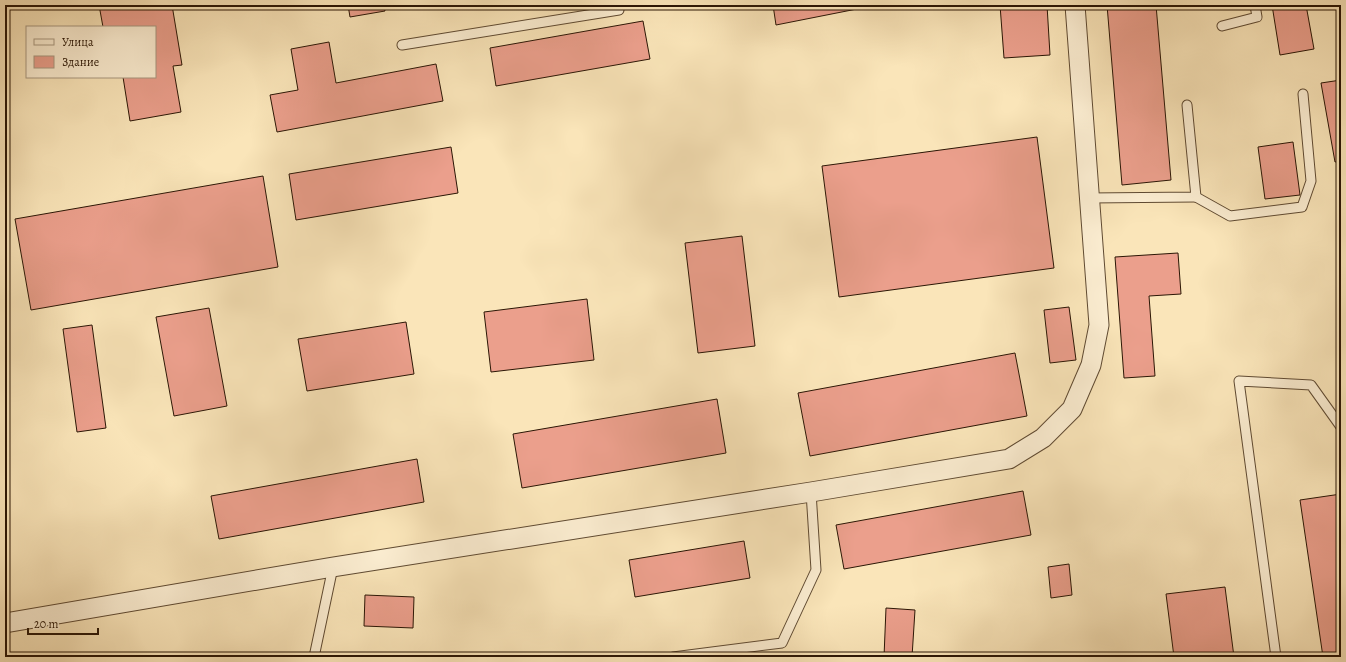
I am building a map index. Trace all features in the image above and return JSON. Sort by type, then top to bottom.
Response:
[{"type":"street","points":[[5,623],[333,567],[811,492],[1009,459],[1043,438],[1072,409],[1091,364],[1099,325],[1075,5]]},
{"type":"lane","points":[[402,45],[619,10],[618,5]]},
{"type":"lane","points":[[1222,26],[1257,17],[1255,5]]},
{"type":"lane","points":[[1089,198],[1196,197],[1230,216],[1302,207],[1311,181],[1303,94]]},
{"type":"lane","points":[[1187,105],[1196,197]]},
{"type":"lane","points":[[1276,657],[1239,381],[1311,385],[1341,427]]},
{"type":"lane","points":[[673,657],[782,643],[816,570],[811,492]]},
{"type":"lane","points":[[314,657],[333,567]]},
{"type":"building","points":[[99,5],[172,5],[182,65],[173,66],[181,112],[130,121],[123,78],[156,78],[156,26],[103,26]]},
{"type":"building","points":[[348,5],[384,5],[385,11],[350,17]]},
{"type":"building","points":[[773,5],[877,5],[776,25]]},
{"type":"building","points":[[1000,5],[1047,5],[1050,55],[1004,58]]},
{"type":"building","points":[[1107,5],[1156,5],[1171,180],[1122,185]]},
{"type":"building","points":[[1204,5],[1220,5],[1205,8]]},
{"type":"building","points":[[1272,5],[1306,5],[1314,49],[1280,55]]},
{"type":"building","points":[[643,21],[650,59],[496,86],[490,48]]},
{"type":"building","points":[[329,42],[336,83],[436,64],[443,101],[277,132],[270,95],[298,90],[291,49]]},
{"type":"building","points":[[1341,80],[1341,161],[1335,162],[1321,83]]},
{"type":"building","points":[[1037,137],[1054,268],[839,297],[822,166]]},
{"type":"building","points":[[1293,142],[1300,195],[1265,199],[1258,147]]},
{"type":"building","points":[[451,147],[458,193],[296,220],[289,174]]},
{"type":"building","points":[[263,176],[278,267],[31,310],[15,219]]},
{"type":"building","points":[[742,236],[755,346],[698,353],[685,243]]},
{"type":"building","points":[[1178,253],[1181,294],[1149,296],[1155,376],[1124,378],[1115,257]]},
{"type":"building","points":[[587,299],[594,360],[491,372],[484,312]]},
{"type":"building","points":[[1069,307],[1076,360],[1050,363],[1044,310]]},
{"type":"building","points":[[209,308],[227,406],[174,416],[156,317]]},
{"type":"building","points":[[406,322],[414,374],[307,391],[298,339]]},
{"type":"building","points":[[92,325],[106,428],[77,432],[63,329]]},
{"type":"building","points":[[1015,353],[1027,416],[810,456],[798,393]]},
{"type":"building","points":[[717,399],[726,453],[522,488],[513,434]]},
{"type":"building","points":[[417,459],[424,502],[219,539],[211,496]]},
{"type":"building","points":[[1023,491],[1031,535],[844,569],[836,525]]},
{"type":"building","points":[[1341,494],[1341,657],[1323,657],[1300,500]]},
{"type":"building","points":[[744,541],[750,578],[635,597],[629,560]]},
{"type":"building","points":[[1069,564],[1072,595],[1051,598],[1048,567]]},
{"type":"building","points":[[1225,587],[1234,657],[1174,657],[1166,594]]},
{"type":"building","points":[[365,595],[414,597],[413,628],[364,626]]},
{"type":"building","points":[[886,608],[915,610],[912,657],[884,657]]}]
